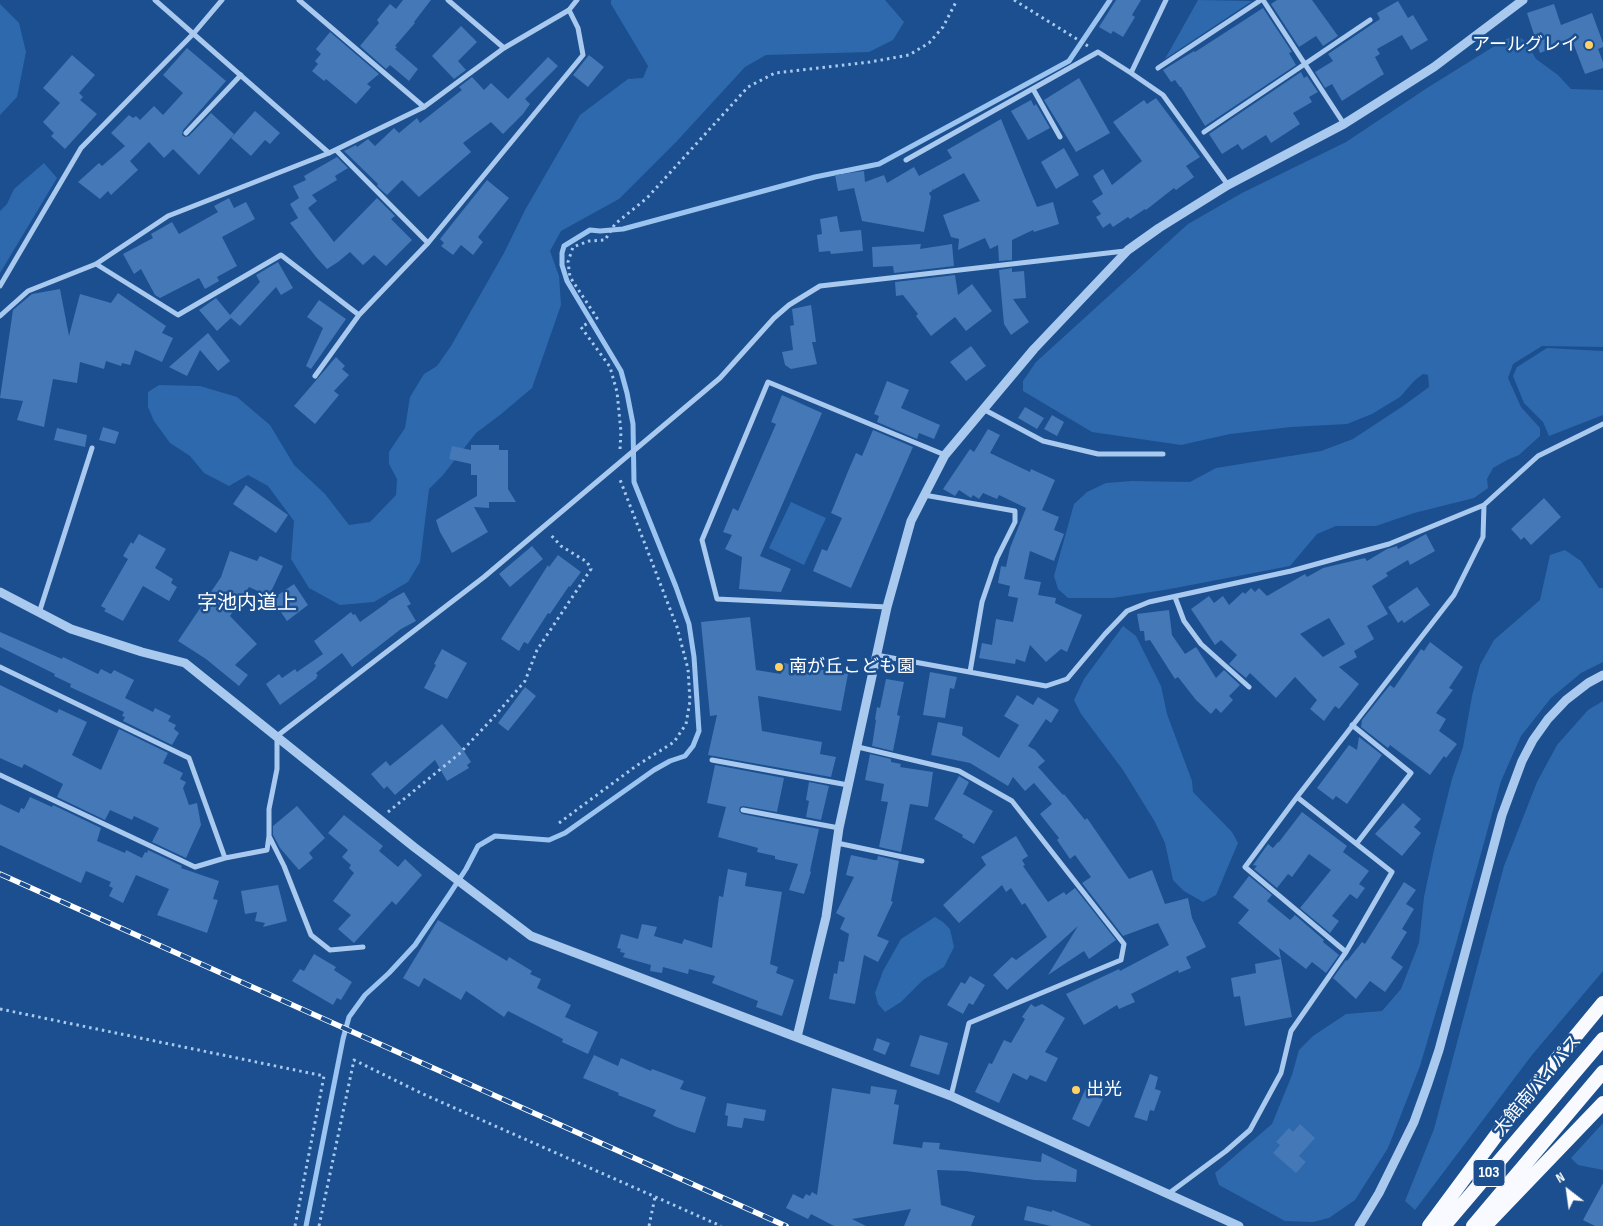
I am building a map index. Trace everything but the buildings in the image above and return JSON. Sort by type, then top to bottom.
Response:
[{"type":"highway","points":[[1429,1226],[1518,1106],[1603,1003]]},
{"type":"highway","name":"大館南バイパス","points":[[1444,1226],[1603,1039]]},
{"type":"highway","name":"103","points":[[1473,1226],[1603,1072]]},
{"type":"highway","points":[[1485,1226],[1603,1103]]},
{"type":"street","points":[[154,0],[329,153]]},
{"type":"street","points":[[0,286],[81,148],[194,33],[222,0]]},
{"type":"street","points":[[299,0],[424,107]]},
{"type":"street","points":[[448,0],[504,48]]},
{"type":"street","points":[[0,316],[28,291],[96,264],[168,216],[329,153],[424,107],[504,48],[569,10],[576,0]]},
{"type":"street","points":[[1131,73],[1166,0]]},
{"type":"street","points":[[1158,68],[1262,0],[1344,124]]},
{"type":"street","points":[[797,1037],[826,917],[839,828],[887,607],[911,521],[945,455],[1034,349],[1128,250],[1158,228],[1228,185],[1344,124],[1434,67],[1524,0]]},
{"type":"street","points":[[315,376],[359,315],[428,243],[584,55],[578,28],[569,10]]},
{"type":"street","points":[[1204,132],[1370,20]]},
{"type":"street","points":[[906,160],[1098,52],[1163,95],[1228,185]]},
{"type":"street","points":[[186,132],[241,75]]},
{"type":"street","points":[[1033,89],[1060,137]]},
{"type":"street","points":[[336,150],[428,243]]},
{"type":"street","points":[[277,736],[477,583],[720,378],[774,318],[789,305],[820,286],[1128,250]]},
{"type":"street","points":[[96,264],[178,315],[281,255],[359,315]]},
{"type":"street","points":[[887,607],[717,599],[702,540],[768,382],[945,455]]},
{"type":"street","points":[[983,410],[1043,441],[1098,454],[1163,454]]},
{"type":"street","points":[[876,654],[1046,686],[1067,679],[1127,611],[1149,602],[1291,571],[1389,544],[1484,505],[1538,456],[1603,424]]},
{"type":"street","points":[[39,613],[92,448]]},
{"type":"street","points":[[924,495],[1015,511],[1016,522],[997,558],[982,602],[970,672]]},
{"type":"street","points":[[1346,952],[1246,867],[1352,724],[1454,595],[1483,537],[1484,505]]},
{"type":"street","points":[[0,592],[71,629],[142,652],[185,662],[379,819],[531,936],[951,1096],[1239,1226]]},
{"type":"street","points":[[1175,597],[1184,621],[1201,644],[1249,687]]},
{"type":"street","points":[[0,667],[190,758],[225,858]]},
{"type":"street","points":[[1359,1226],[1379,1193],[1414,1122],[1427,1086],[1439,1050],[1502,815],[1522,761],[1533,740],[1548,719],[1566,700],[1588,683],[1603,675]]},
{"type":"street","points":[[1352,724],[1412,774],[1357,843]]},
{"type":"street","points":[[0,775],[195,867],[225,858],[267,850],[269,808],[277,769],[277,736]]},
{"type":"street","points":[[858,747],[959,771],[1012,801],[1124,944],[1122,960],[970,1023],[951,1096]]},
{"type":"street","points":[[712,760],[848,785]]},
{"type":"street","points":[[1167,1194],[1226,1152],[1250,1130],[1281,1072],[1291,1031],[1346,952],[1392,872],[1297,797]]},
{"type":"street","points":[[743,810],[839,828]]},
{"type":"street","points":[[269,836],[284,866],[311,935],[330,950],[363,948]]},
{"type":"street","points":[[837,843],[922,861]]},
{"type":"path","points":[[559,823],[636,766],[674,742],[686,724],[690,701],[688,669],[677,627],[617,465],[621,432],[616,392],[610,367],[581,327],[597,318],[570,277],[568,262],[573,247],[589,240],[605,240],[615,224],[647,198],[748,87],[775,73],[870,62],[909,55],[930,43],[943,27],[958,0]]},
{"type":"path","points":[[1014,0],[1086,44]]},
{"type":"path","points":[[379,819],[459,754],[525,681],[537,650],[591,569],[587,562],[561,546],[543,527]]},
{"type":"path","points":[[0,1009],[324,1076],[294,1226]]},
{"type":"path","points":[[319,1226],[354,1060],[423,1094],[721,1226]]},
{"type":"path","points":[[649,1226],[655,1197]]},
{"type":"shaded area","points":[[611,0],[885,0],[904,22],[893,40],[869,52],[766,55],[745,67],[677,141],[619,199],[561,231],[550,251],[559,276],[561,305],[532,388],[476,433],[443,475],[429,489],[420,562],[408,582],[374,602],[340,605],[309,588],[291,559],[294,521],[268,486],[248,475],[229,486],[204,473],[190,456],[170,443],[154,421],[148,407],[148,392],[159,385],[200,386],[237,397],[270,425],[294,465],[325,494],[349,525],[370,522],[396,495],[397,479],[389,464],[389,452],[405,428],[410,397],[424,374],[437,366],[451,346],[504,253],[525,210],[580,115],[628,79],[643,78],[648,66],[611,4]]},
{"type":"shaded area","points":[[1198,0],[1252,1],[1165,59]]},
{"type":"shaded area","points":[[0,4],[19,23],[26,52],[17,97],[0,115]]},
{"type":"shaded area","points":[[1516,34],[1526,42],[1536,59],[1558,75],[1571,89],[1603,90],[1603,347],[1542,346],[1513,364],[1508,378],[1521,407],[1540,428],[1540,436],[1519,455],[1493,468],[1487,479],[1488,488],[1474,498],[1414,513],[1376,526],[1336,526],[1317,534],[1290,566],[1113,598],[1068,598],[1058,589],[1054,576],[1074,504],[1087,492],[1106,483],[1132,481],[1190,482],[1216,468],[1321,451],[1353,439],[1403,406],[1429,387],[1428,375],[1423,374],[1400,397],[1372,414],[1347,424],[1291,427],[1230,434],[1181,445],[1092,432],[1023,391],[1023,381],[1036,362],[1188,224],[1242,193],[1346,142],[1427,88]]},
{"type":"shaded area","points":[[44,163],[57,178],[0,273],[0,211],[7,204],[14,189]]},
{"type":"shaded area","points":[[1547,348],[1603,351],[1603,415],[1549,436],[1543,422],[1524,403],[1513,376],[1517,367]]},
{"type":"shaded area","points":[[791,502],[826,518],[804,565],[769,548]]},
{"type":"shaded area","points":[[1565,550],[1581,561],[1599,588],[1603,588],[1603,662],[1581,673],[1551,698],[1521,736],[1501,781],[1420,1066],[1388,1148],[1355,1200],[1329,1218],[1313,1222],[1285,1221],[1219,1185],[1215,1173],[1272,1124],[1292,1075],[1299,1050],[1313,1036],[1346,1014],[1382,1011],[1401,989],[1419,943],[1424,897],[1434,850],[1452,779],[1463,747],[1472,696],[1480,665],[1494,640],[1540,600],[1550,555]]},
{"type":"shaded area","points":[[1123,626],[1136,636],[1161,686],[1167,714],[1192,781],[1193,792],[1232,832],[1238,843],[1216,895],[1203,902],[1184,891],[1173,880],[1165,843],[1155,822],[1123,770],[1081,714],[1074,700],[1084,679]]},
{"type":"shaded area","points":[[1603,701],[1603,971],[1532,1055],[1415,1210],[1405,1201],[1434,1129],[1504,866],[1537,782],[1557,745],[1588,710]]},
{"type":"shaded area","points":[[935,917],[950,929],[954,947],[944,967],[923,980],[901,1002],[885,1012],[878,1004],[875,993],[883,971],[901,939]]},
{"type":"shaded area","points":[[1603,1123],[1603,1170],[1578,1165],[1571,1158]]},
{"type":"waterway","points":[[306,1226],[349,1017],[365,995],[415,945],[466,869],[478,846],[495,836],[549,840],[565,833],[654,770],[670,761],[685,756],[693,746],[699,731],[694,657],[689,624],[634,482],[633,424],[621,371],[567,281],[562,265],[564,246],[590,230],[623,229],[815,177],[879,164],[1069,61],[1110,0]]},
{"type":"railway","points":[[0,874],[786,1226]]},
{"type":"place","name":"アールグレイ","points":[[1589,45]]},
{"type":"place","name":"南が丘こども園","points":[[779,667]]},
{"type":"place","name":"出光","points":[[1076,1090]]},
{"type":"district","name":"字池内道上","points":[[247,604]]}]
